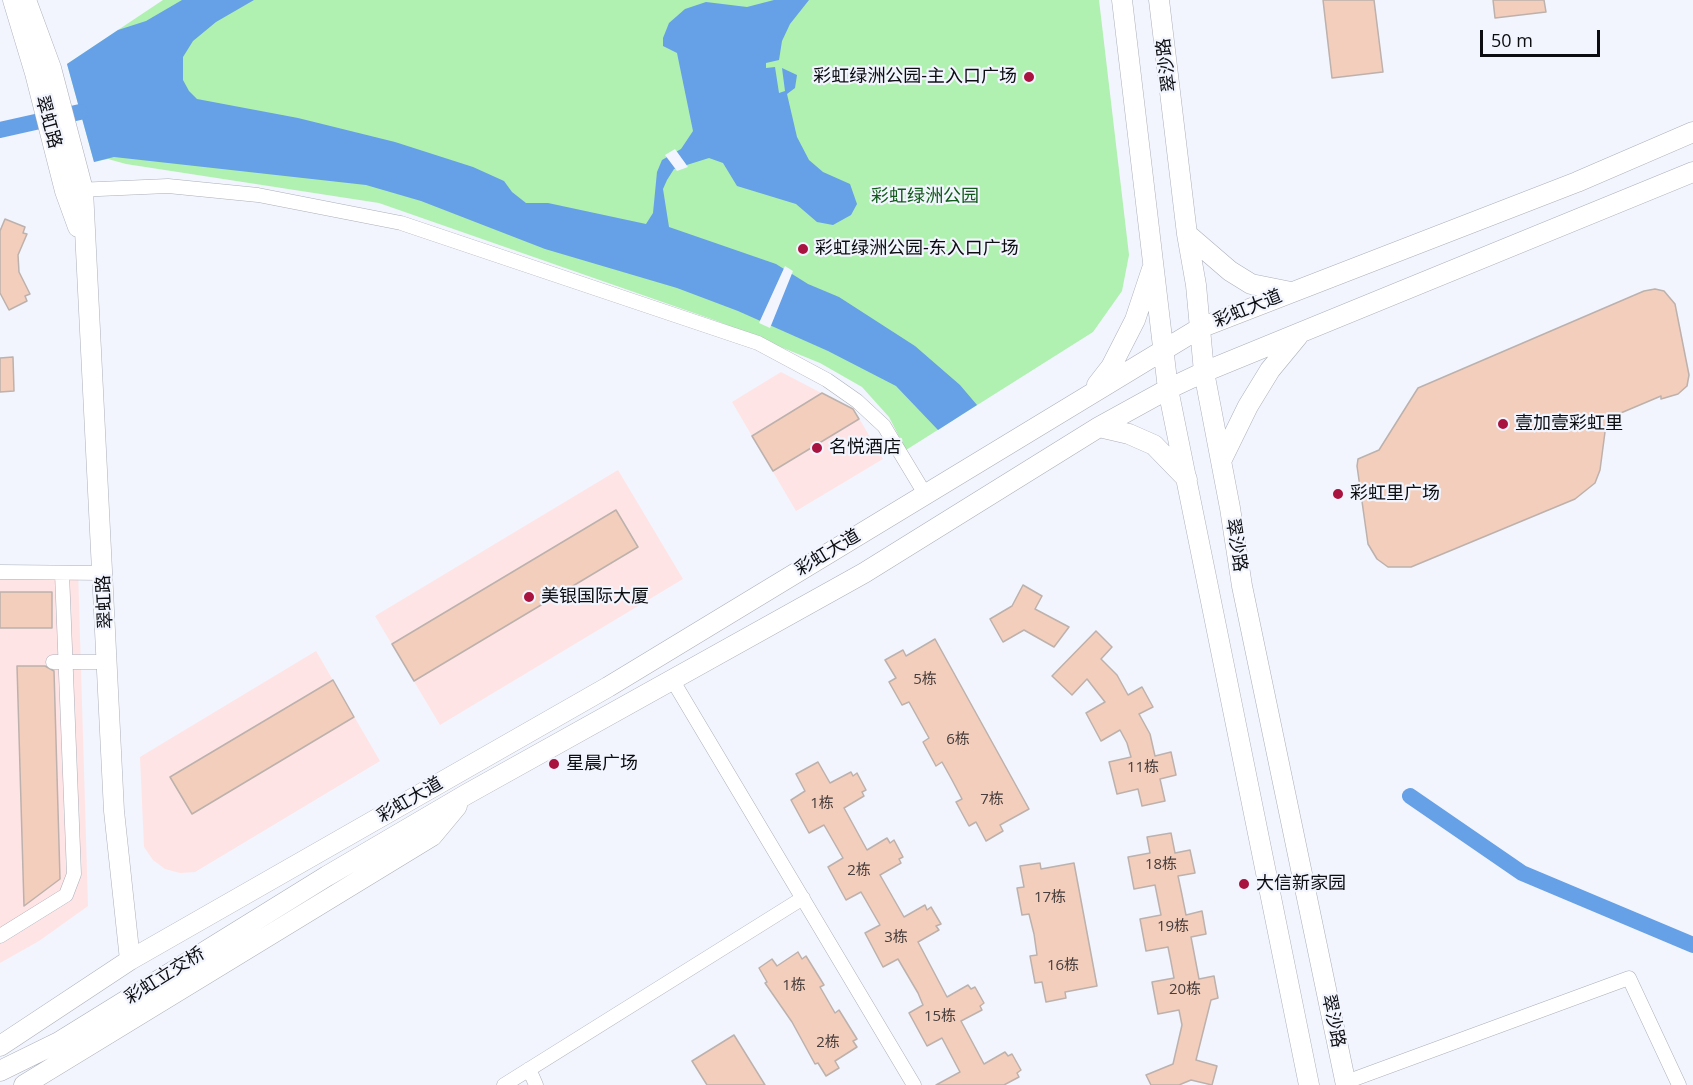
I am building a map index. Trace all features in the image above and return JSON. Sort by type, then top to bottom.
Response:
[{"type":"main road","name":"翠虹路","points":[[13,0],[43,70]]},
{"type":"main road","name":"翠虹路","points":[[26,0],[69,169],[84,243],[104,573],[114,811],[130,960]]},
{"type":"main road","name":"翠沙路","points":[[1122,0],[1168,389],[1309,1085]]},
{"type":"main road","name":"翠沙路","points":[[1159,0],[1187,234],[1197,285],[1204,372],[1242,586],[1343,1084]]},
{"type":"main road","name":"彩虹大道","points":[[0,1046],[130,960],[608,687],[1200,328],[1577,182],[1693,132]]},
{"type":"main road","name":"彩虹大道","points":[[327,876],[467,794],[864,573],[1099,427],[1168,389],[1204,372],[1693,175]]},
{"type":"main road","points":[[1187,234],[1230,271],[1251,284],[1291,292]]},
{"type":"main road","points":[[1090,394],[1111,367],[1135,320],[1154,261]]},
{"type":"main road","points":[[1221,461],[1269,370],[1301,333]]},
{"type":"main road","points":[[1099,427],[1130,434],[1154,445],[1188,480]]},
{"type":"main road","points":[[24,1085],[432,836],[467,794]]},
{"type":"main road","name":"彩虹立交桥","points":[[0,1071],[59,1042],[327,876]]},
{"type":"street","points":[[74,190],[168,186],[247,194],[401,223],[758,343],[827,380],[864,407],[884,426],[926,494]]},
{"type":"street","points":[[0,572],[104,573]]},
{"type":"street","points":[[0,936],[66,895],[74,874],[60,662],[62,573]]},
{"type":"street","points":[[60,662],[108,662]]},
{"type":"street","points":[[673,681],[914,1085]]},
{"type":"street","points":[[504,1085],[803,898]]},
{"type":"street","points":[[1343,1084],[1629,978],[1679,1085]]},
{"type":"street","points":[[529,1069],[536,1085]]},
{"type":"shaded area","name":"名悦酒店","points":[[781,372],[854,410],[883,459],[796,511],[732,402]]},
{"type":"shaded area","name":"美银国际大厦","points":[[618,470],[683,579],[440,725],[375,616]]},
{"type":"shaded area","points":[[78,569],[88,906],[39,941],[0,963],[0,571]]},
{"type":"shaded area","points":[[316,651],[380,761],[195,872],[180,873],[165,869],[153,860],[144,847],[140,757]]},
{"type":"green space","name":"彩虹绿洲公园","points":[[163,0],[1099,0],[1129,255],[1122,291],[1093,332],[906,450],[889,417],[862,387],[820,363],[717,321],[379,203],[126,164],[108,159],[94,162],[67,64]]},
{"type":"water","points":[[182,0],[254,0],[216,22],[193,41],[183,57],[183,80],[197,99],[298,118],[395,142],[473,167],[504,181],[512,192],[526,203],[548,203],[646,224],[653,213],[657,172],[662,160],[681,149],[693,131],[677,53],[663,46],[663,38],[669,23],[685,9],[706,2],[747,7],[774,0],[809,0],[790,24],[782,41],[779,60],[766,63],[766,68],[775,67],[779,93],[785,91],[782,68],[797,75],[795,88],[787,94],[797,137],[809,160],[823,172],[850,184],[857,204],[851,215],[833,225],[817,222],[796,204],[737,186],[723,163],[709,158],[674,169],[667,180],[663,189],[669,227],[776,264],[808,284],[839,297],[915,346],[960,385],[977,405],[938,430],[896,386],[828,351],[738,311],[677,288],[545,249],[421,201],[366,185],[114,157],[94,162],[67,64],[118,30],[146,21]]},
{"type":"pier","points":[[675,149],[688,167],[677,171],[665,155]]},
{"type":"pier","points":[[785,266],[793,271],[770,328],[759,323]]},
{"type":"building","points":[[1323,0],[1374,0],[1383,72],[1332,78]]},
{"type":"building","points":[[1493,0],[1544,0],[1546,12],[1495,18]]},
{"type":"building","points":[[5,219],[25,227],[23,233],[27,234],[18,255],[19,272],[30,294],[25,296],[27,301],[9,310],[0,293],[0,231]]},
{"type":"building","name":"壹加壹彩虹里","points":[[1655,289],[1664,291],[1675,304],[1689,375],[1687,386],[1678,394],[1661,399],[1661,396],[1616,415],[1605,432],[1600,470],[1595,483],[1575,499],[1411,567],[1388,567],[1377,559],[1368,544],[1357,466],[1358,459],[1379,450],[1418,388],[1644,291]]},
{"type":"building","points":[[13,357],[14,391],[0,392],[0,358]]},
{"type":"building","points":[[822,393],[853,409],[859,419],[773,471],[752,436]]},
{"type":"building","points":[[616,510],[638,547],[414,681],[392,644]]},
{"type":"building","points":[[1023,585],[1042,596],[1035,609],[1069,627],[1054,647],[1024,630],[1003,642],[990,619],[1012,606]]},
{"type":"building","points":[[0,592],[52,592],[52,628],[0,628]]},
{"type":"building","points":[[1096,631],[1112,647],[1101,659],[1117,675],[1128,695],[1142,687],[1153,707],[1139,714],[1150,734],[1155,756],[1171,752],[1176,775],[1160,779],[1165,801],[1142,806],[1138,789],[1117,794],[1109,762],[1131,757],[1127,743],[1120,730],[1101,741],[1086,713],[1105,702],[1087,679],[1072,695],[1052,676]]},
{"type":"building","points":[[935,639],[1029,809],[1000,825],[1003,831],[986,841],[976,822],[969,826],[956,802],[962,799],[942,762],[936,766],[923,742],[929,738],[909,702],[902,705],[889,682],[896,678],[885,660],[903,650],[906,656]]},
{"type":"building","points":[[17,666],[45,666],[54,671],[60,879],[24,906]]},
{"type":"building","points":[[333,680],[354,717],[192,814],[170,777]]},
{"type":"building","points":[[818,762],[830,783],[851,772],[853,776],[857,773],[866,790],[862,792],[864,796],[844,808],[867,850],[887,838],[890,843],[894,840],[903,857],[899,859],[901,863],[880,875],[904,917],[925,905],[927,910],[931,907],[941,924],[936,926],[939,930],[918,942],[947,997],[968,985],[971,989],[975,987],[984,1003],[980,1006],[982,1010],[961,1021],[984,1064],[1005,1052],[1008,1056],[1012,1054],[1021,1070],[1017,1073],[1019,1077],[1004,1085],[936,1085],[960,1072],[942,1038],[927,1046],[909,1013],[923,1005],[898,959],[883,967],[865,933],[880,925],[861,892],[846,900],[828,867],[843,858],[824,825],[809,833],[791,800],[805,791],[796,774]]},
{"type":"building","points":[[1171,833],[1175,853],[1190,850],[1195,873],[1178,876],[1186,915],[1202,911],[1206,934],[1191,937],[1199,979],[1214,976],[1218,998],[1211,1000],[1196,1060],[1217,1066],[1212,1085],[1191,1080],[1179,1085],[1151,1085],[1146,1075],[1173,1064],[1182,1025],[1179,1010],[1158,1014],[1152,982],[1174,978],[1171,962],[1168,947],[1146,951],[1140,919],[1161,915],[1155,885],[1134,889],[1128,857],[1150,853],[1147,837]]},
{"type":"building","points":[[1040,863],[1041,869],[1074,863],[1097,986],[1065,992],[1066,998],[1046,1002],[1042,982],[1035,983],[1030,956],[1037,955],[1034,934],[1029,914],[1022,915],[1017,888],[1024,887],[1020,866]]},
{"type":"building","points":[[798,952],[802,959],[806,956],[824,985],[820,987],[835,1013],[839,1010],[857,1039],[853,1041],[857,1047],[835,1061],[839,1068],[826,1076],[818,1063],[815,1064],[792,1022],[765,983],[767,982],[759,968],[772,959],[777,966]]},
{"type":"building","points":[[734,1035],[765,1085],[707,1085],[692,1061]]},
{"type":"waterway","points":[[0,130],[80,112]]},
{"type":"waterway","points":[[1410,796],[1522,873],[1693,945]]},
{"type":"place","name":"彩虹绿洲公园-主入口广场","points":[[1029,77]]},
{"type":"place","name":"彩虹绿洲公园-东入口广场","points":[[803,249]]},
{"type":"place","name":"壹加壹彩虹里","points":[[1503,424]]},
{"type":"place","name":"名悦酒店","points":[[817,448]]},
{"type":"place","name":"彩虹里广场","points":[[1338,494]]},
{"type":"place","name":"美银国际大厦","points":[[529,597]]},
{"type":"place","name":"星晨广场","points":[[554,764]]},
{"type":"place","name":"大信新家园","points":[[1244,884]]}]
